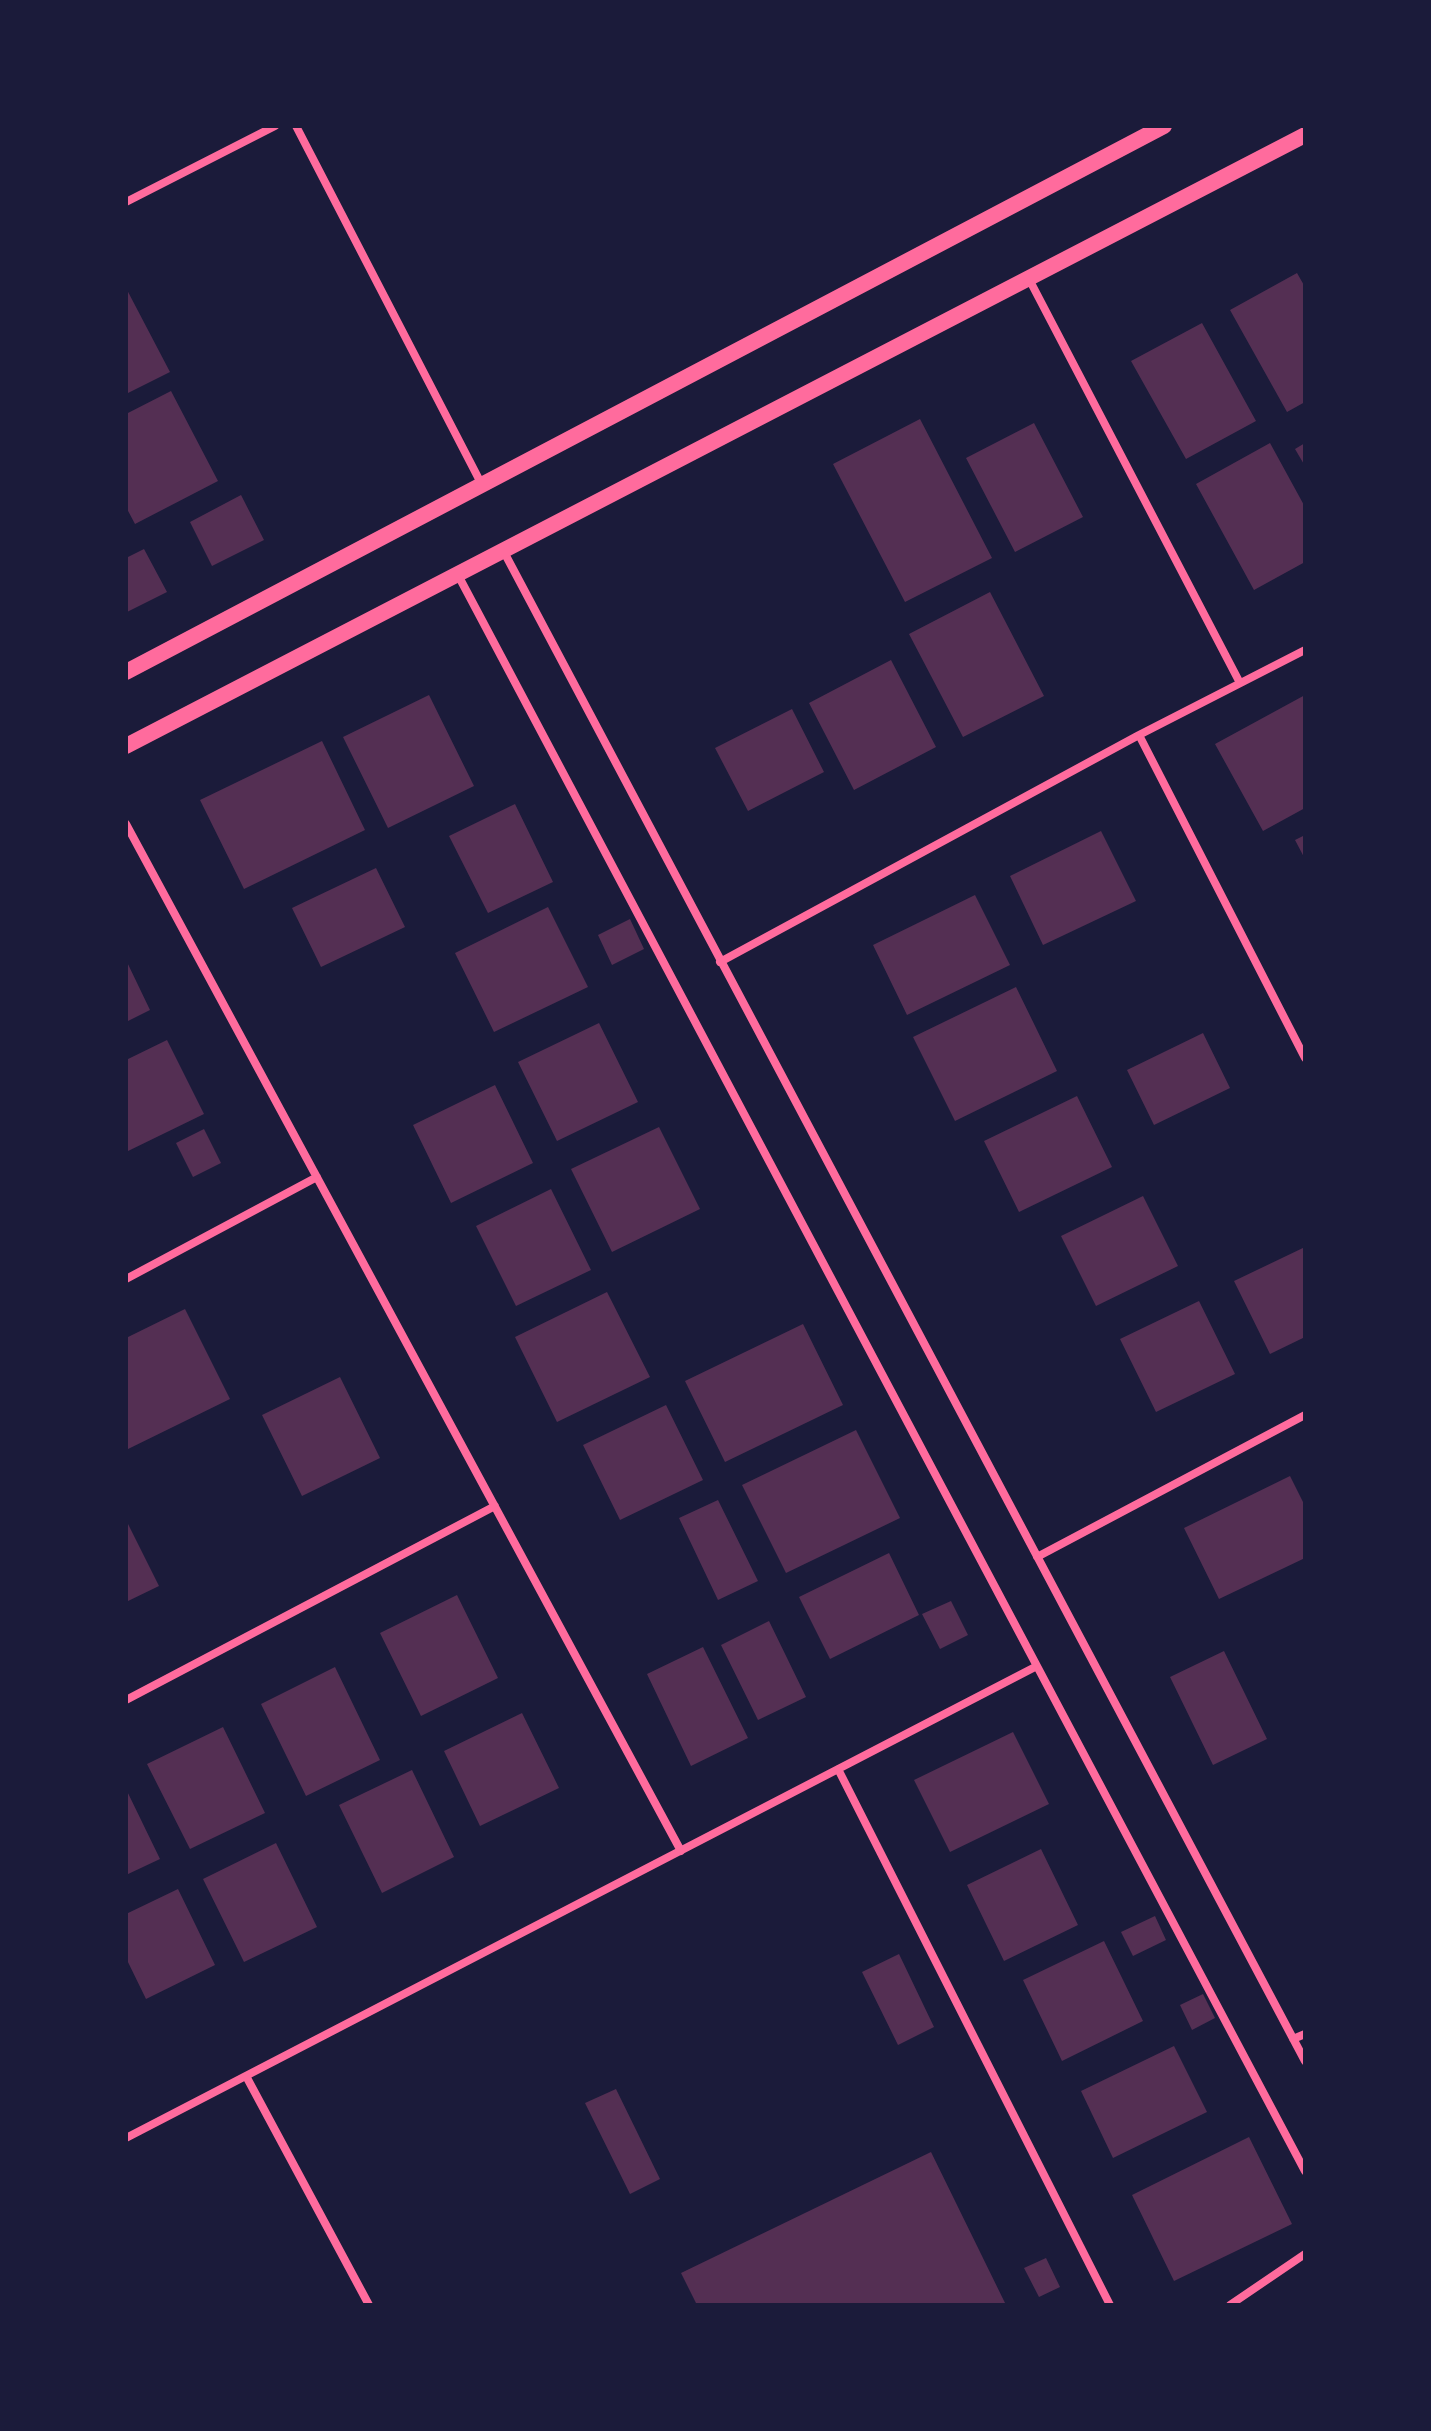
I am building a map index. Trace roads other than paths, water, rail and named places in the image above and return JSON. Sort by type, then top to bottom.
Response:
[{"type":"main road","points":[[126,672],[1164,126]]},
{"type":"main road","points":[[126,746],[1305,135]]},
{"type":"street","points":[[126,202],[275,126]]},
{"type":"street","points":[[296,126],[482,485]]},
{"type":"street","points":[[1029,279],[1240,683]]},
{"type":"street","points":[[504,552],[1305,2061]]},
{"type":"street","points":[[458,575],[1305,2171]]},
{"type":"street","points":[[720,962],[1139,735],[1305,650]]},
{"type":"street","points":[[1139,735],[1305,1058]]},
{"type":"street","points":[[126,824],[681,1851]]},
{"type":"street","points":[[126,1279],[317,1177]]},
{"type":"street","points":[[1037,1557],[1305,1415]]},
{"type":"street","points":[[126,1700],[495,1506]]},
{"type":"street","points":[[126,2138],[1037,1666]]},
{"type":"street","points":[[838,1769],[1110,2305]]},
{"type":"street","points":[[1293,2039],[1305,2034]]},
{"type":"street","points":[[246,2076],[369,2305]]},
{"type":"street","points":[[1230,2305],[1305,2254]]}]
